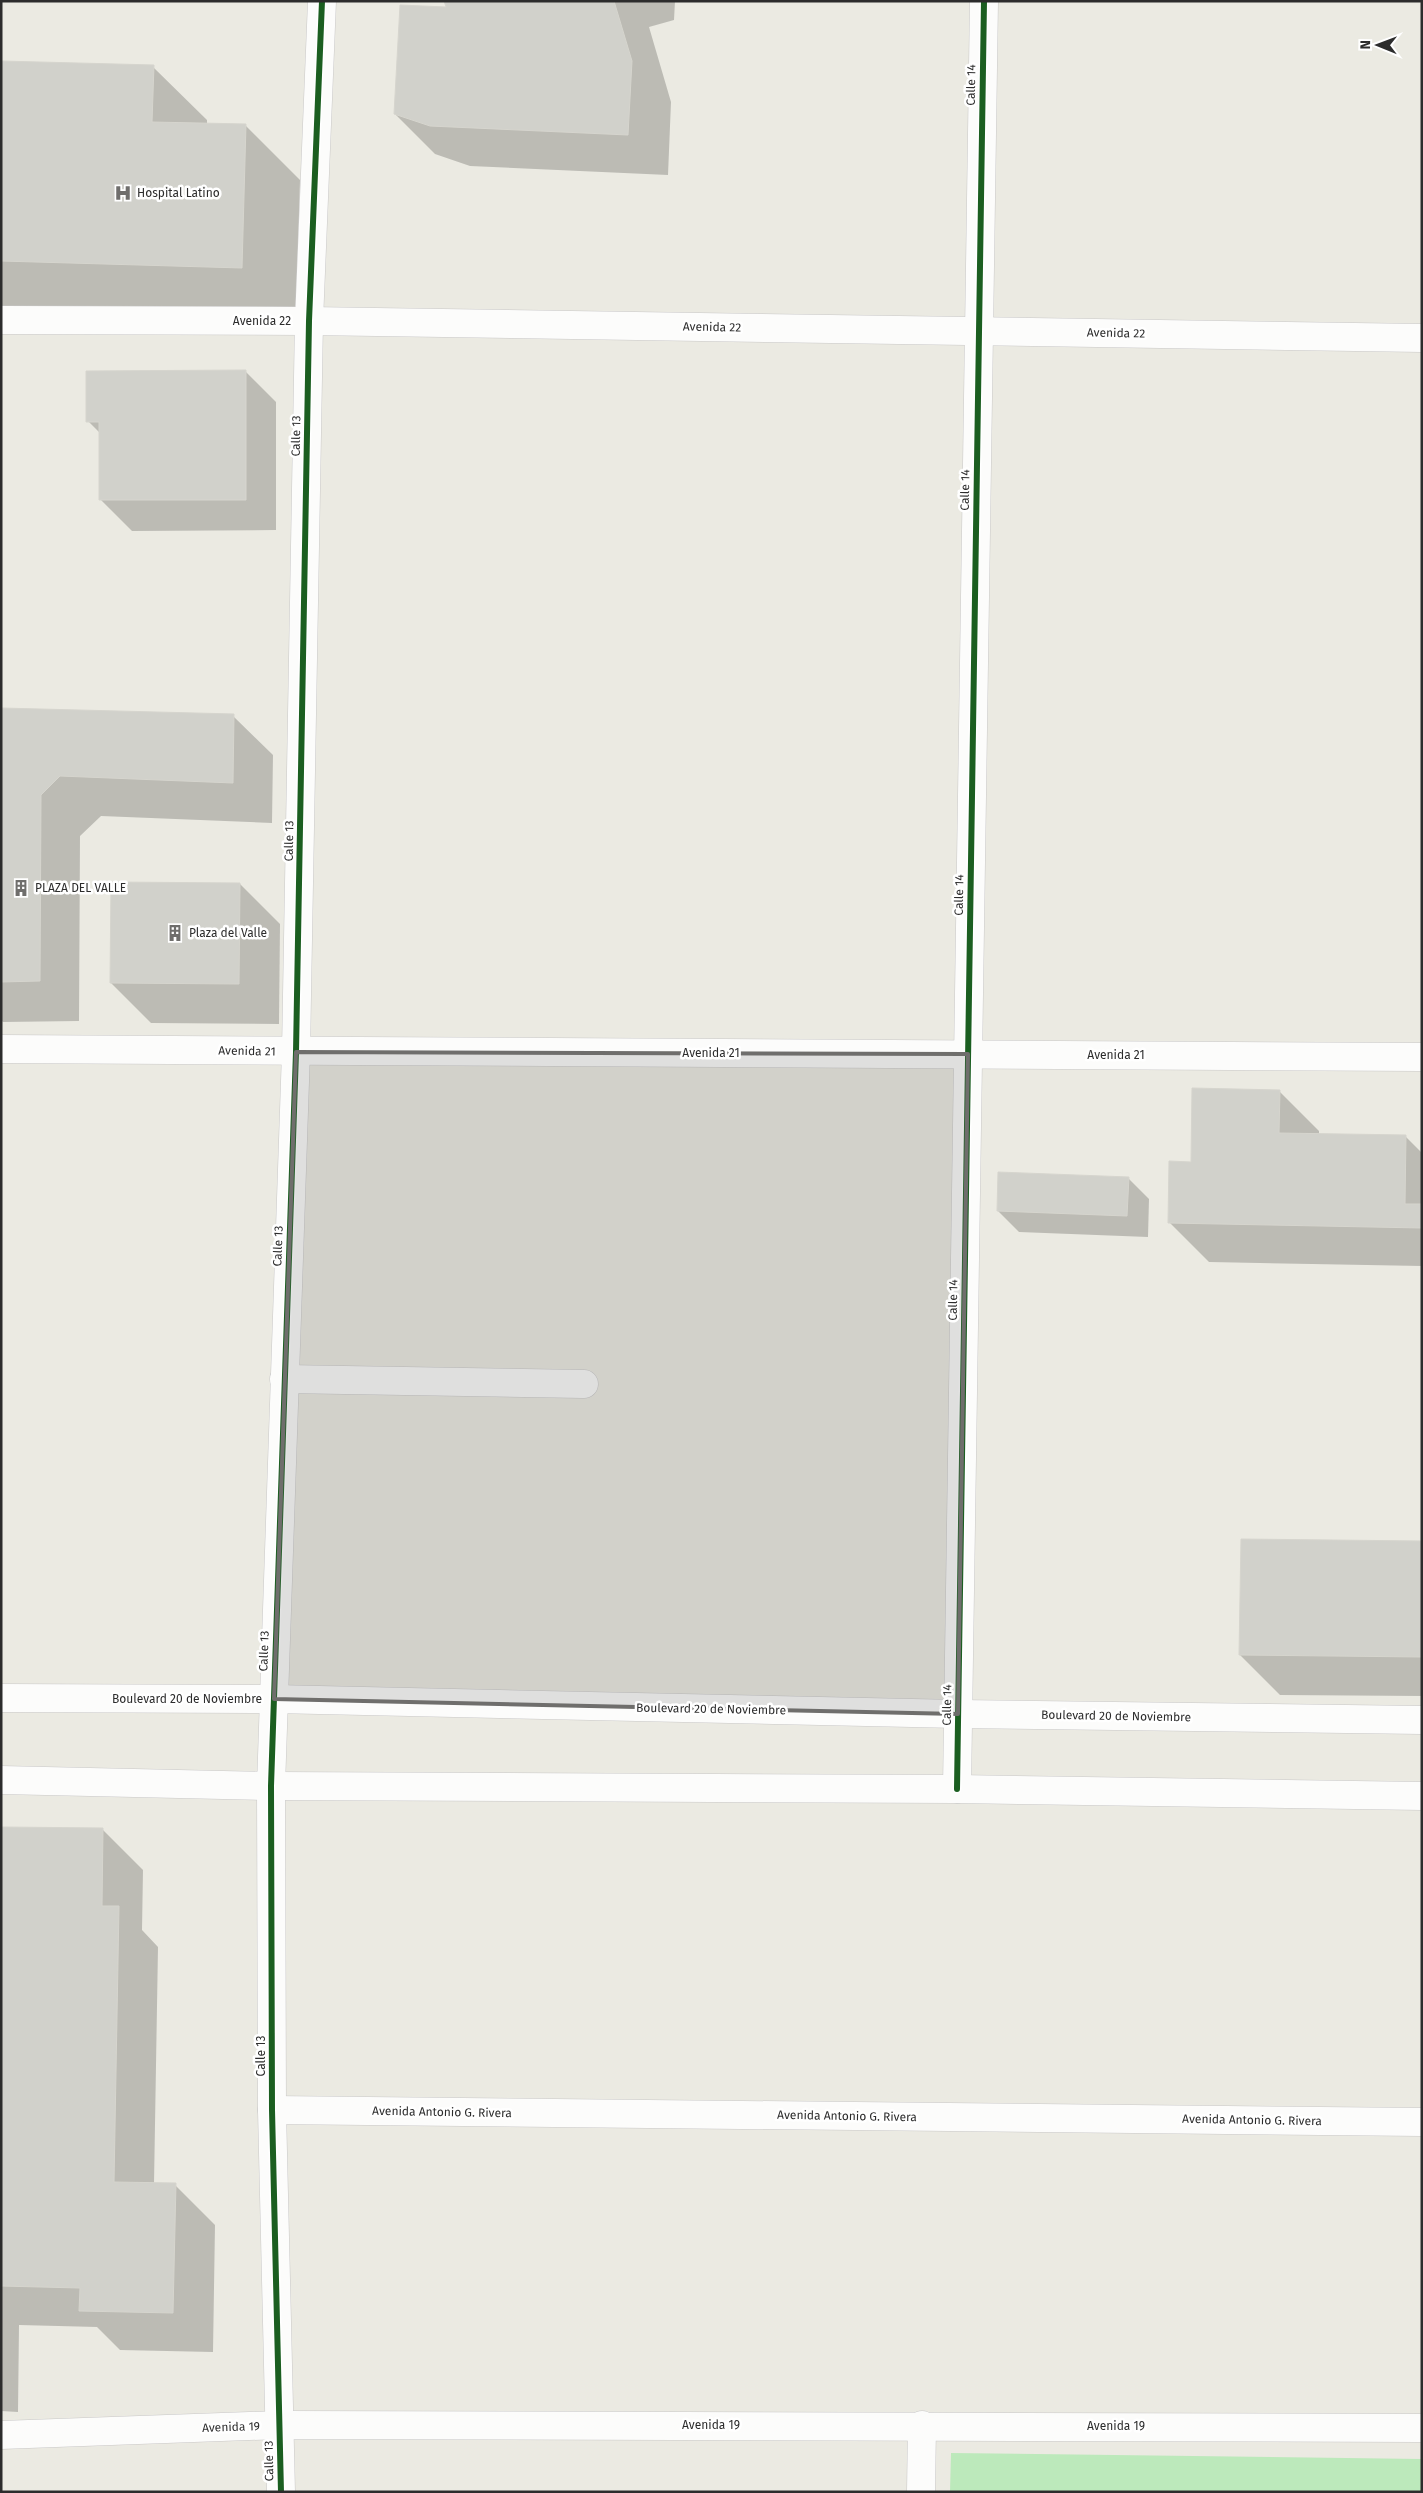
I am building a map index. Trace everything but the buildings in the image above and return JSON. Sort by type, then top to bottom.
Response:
[{"type":"street","name":"Calle 13","points":[[281,2492],[272,2110],[271,1786],[296,1052],[309,321],[322,1]]},
{"type":"street","name":"Calle 14","points":[[957,1790],[984,1]]},
{"type":"street","name":"Avenida 22","points":[[1,320],[309,321],[1422,338]]},
{"type":"street","name":"Avenida 21","points":[[1,1049],[1422,1057]]},
{"type":"street","points":[[284,1379],[584,1384]]},
{"type":"street","name":"Boulevard 20 de Noviembre","points":[[1,1698],[274,1699],[958,1714],[1422,1720]]},
{"type":"street","points":[[1,1780],[271,1786],[957,1790],[1422,1796]]},
{"type":"street","name":"Avenida Antonio G. Rivera","points":[[272,2110],[1422,2122]]},
{"type":"street","name":"Avenida 19","points":[[1,2435],[280,2425],[922,2425],[1422,2428]]},
{"type":"street","points":[[921,2492],[922,2425]]},
{"type":"highlighted area","points":[[296,1052],[968,1054],[958,1714],[274,1699]]},
{"type":"green space","points":[[951,2453],[1422,2459],[1422,2492],[950,2492]]},
{"type":"cycle path","points":[[281,2492],[272,2110],[271,1786],[296,1052],[309,321],[322,1]]},
{"type":"cycle path","points":[[957,1789],[984,1]]},
{"type":"place","name":"Hospital Latino","points":[[123,193]]},
{"type":"place","name":"PLAZA DEL VALLE","points":[[21,888]]},
{"type":"place","name":"Plaza del Valle","points":[[175,933]]}]
